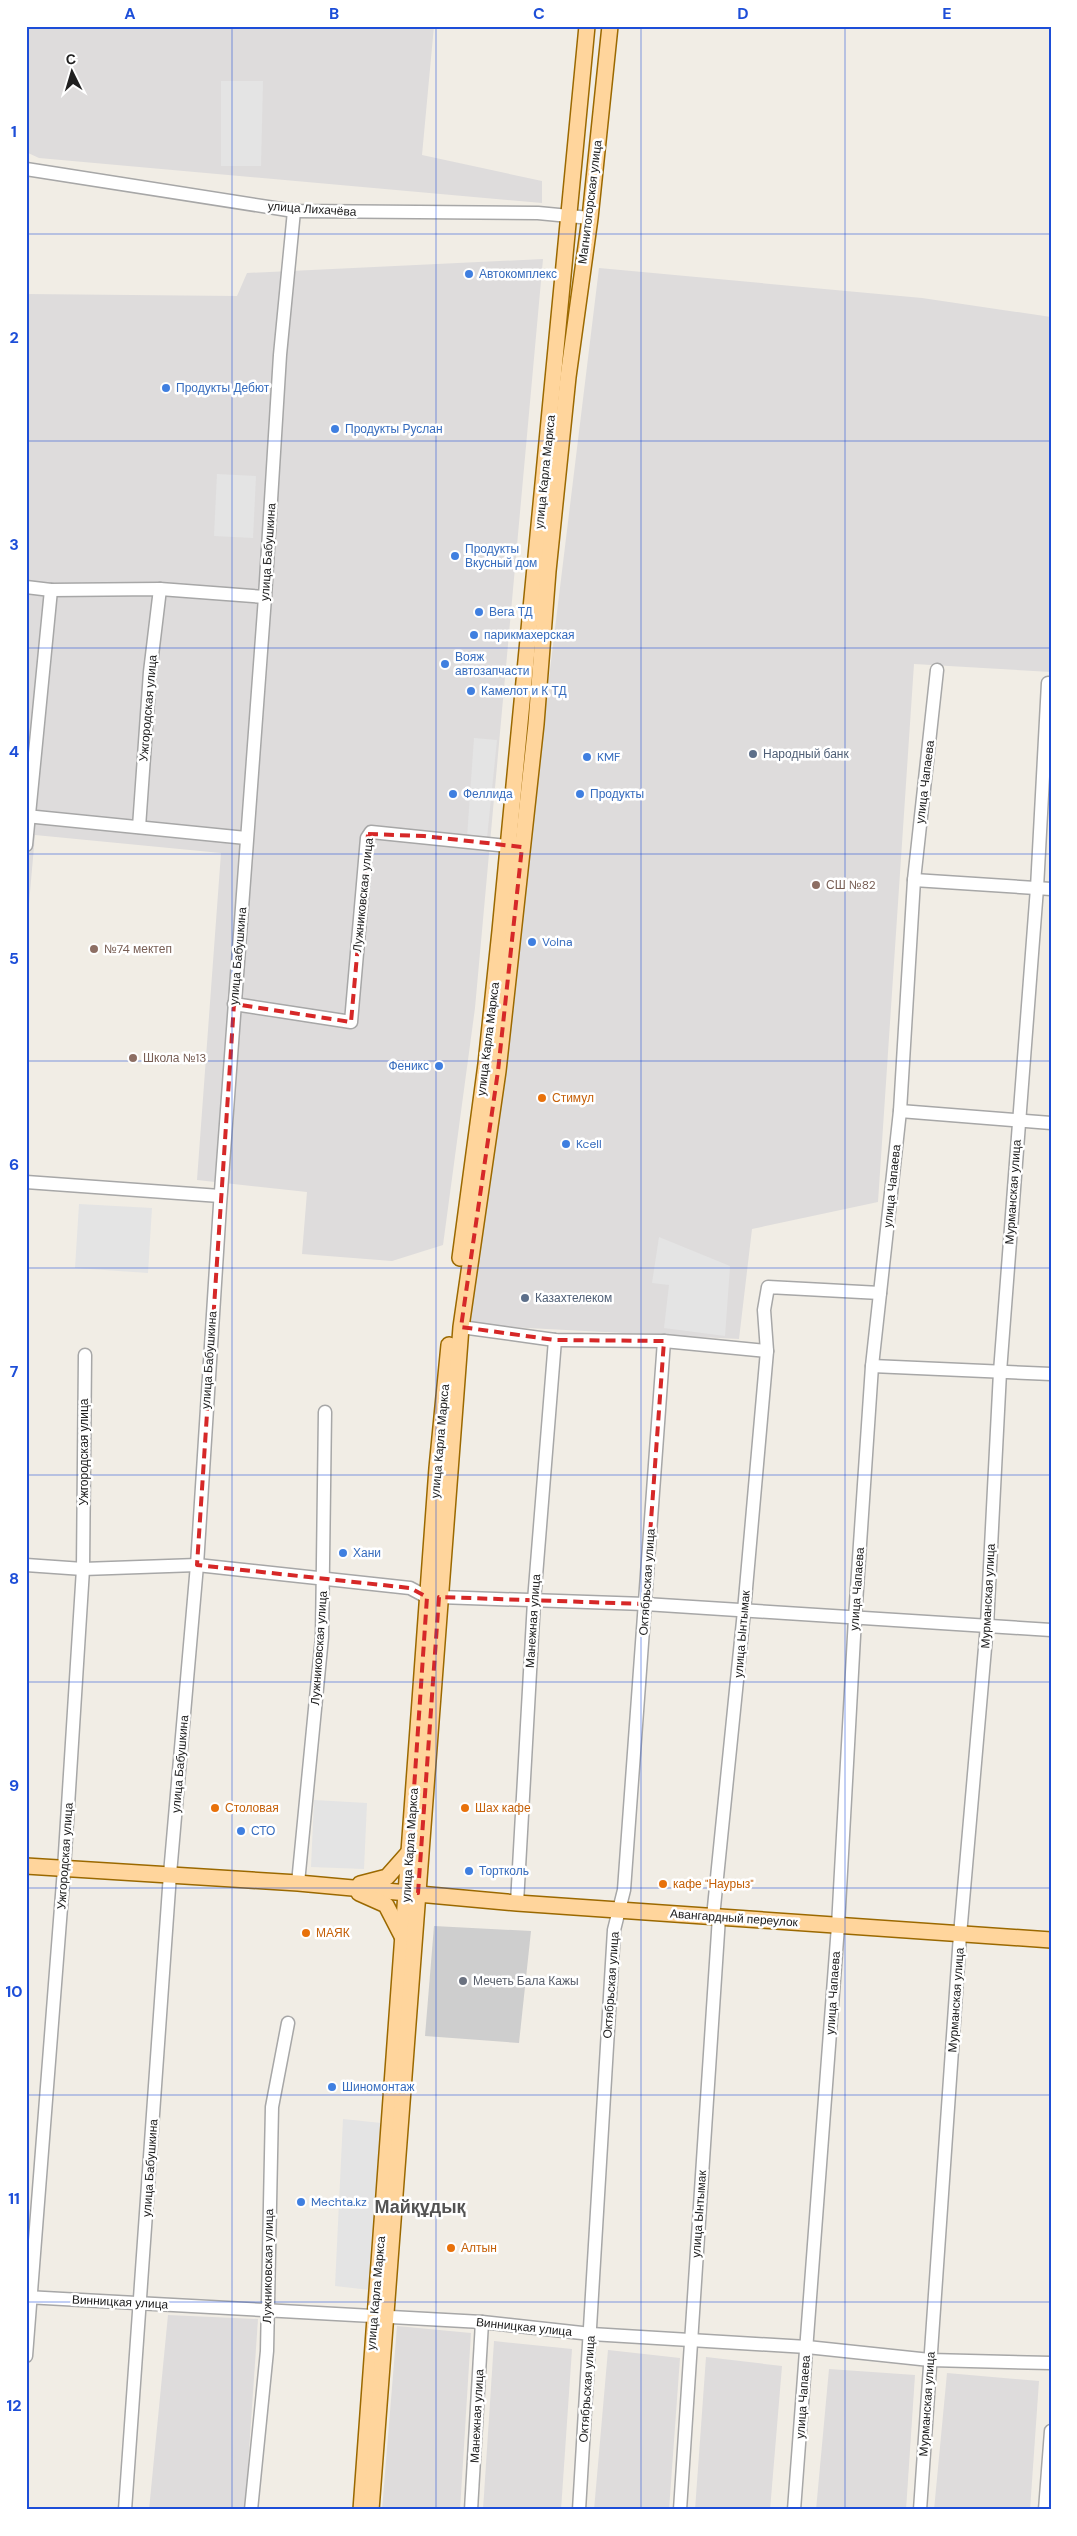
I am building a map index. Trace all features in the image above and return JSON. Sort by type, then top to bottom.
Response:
[{"type":"main road","name":"Магнитогорская улица","points":[[562,376],[570,215],[587,26]]},
{"type":"main road","name":"Магнитогорская улица","points":[[562,376],[590,218],[610,26]]},
{"type":"main road","name":"улица Карла Маркса","points":[[361,2510],[380,2315],[413,1892],[451,1326],[486,1064],[507,845],[562,376]]},
{"type":"main road","name":"улица Карла Маркса","points":[[371,2510],[380,2315],[404,1938],[413,1892],[410,1851],[433,1597],[461,1327],[498,1071],[536,724],[562,376]]},
{"type":"main road","points":[[338,1888],[387,1877],[410,1851]]},
{"type":"main road","points":[[26,1866],[298,1883],[338,1888],[356,1892],[386,1905],[404,1938]]},
{"type":"main road","name":"Авангардный переулок","points":[[338,1888],[413,1892],[517,1903],[1051,1940]]},
{"type":"street","name":"улица Лихачёва","points":[[26,169],[294,211],[570,215],[590,218]]},
{"type":"street","name":"улица Бабушкина","points":[[125,2510],[170,1874],[197,1565],[220,1196],[265,597],[280,355],[294,211]]},
{"type":"street","points":[[26,587],[51,590],[160,590],[265,597]]},
{"type":"street","points":[[26,845],[51,590]]},
{"type":"street","name":"Ужгородская улица","points":[[139,827],[150,672],[160,590]]},
{"type":"street","name":"улица Чапаева","points":[[794,2510],[838,1926],[855,1618],[872,1366],[900,1111],[914,880],[938,670]]},
{"type":"street","name":"Мурманская улица","points":[[920,2510],[960,1935],[987,1625],[1000,1372],[1018,1120],[1038,888],[1048,683]]},
{"type":"street","points":[[28,816],[246,838]]},
{"type":"street","name":"Лужниковская улица","points":[[234,1004],[351,1022],[368,834],[371,832],[522,847]]},
{"type":"street","points":[[914,880],[1051,889]]},
{"type":"street","points":[[900,1111],[1051,1123]]},
{"type":"street","points":[[26,1182],[220,1196]]},
{"type":"street","name":"улица Ынтымак","points":[[680,2510],[716,1917],[767,1351],[764,1310],[768,1288],[880,1294]]},
{"type":"street","points":[[461,1327],[555,1340],[664,1341],[767,1351]]},
{"type":"street","name":"Манежная улица","points":[[517,1903],[534,1601],[555,1340]]},
{"type":"street","name":"Октябрьская улица","points":[[578,2510],[591,2334],[614,1930],[624,1890],[664,1341]]},
{"type":"street","name":"Ужгородская улица","points":[[26,2356],[28,2297],[64,1869],[83,1569],[85,1355]]},
{"type":"street","points":[[872,1366],[1051,1374]]},
{"type":"street","name":"Лужниковская улица","points":[[298,1883],[322,1637],[325,1412]]},
{"type":"street","points":[[26,1564],[83,1569],[197,1565],[410,1588],[433,1597],[645,1604],[1051,1630]]},
{"type":"street","name":"Лужниковская улица","points":[[251,2510],[267,2351],[266,2309],[272,2107],[288,2023]]},
{"type":"street","name":"Винницкая улица","points":[[28,2297],[482,2322],[591,2334],[807,2347],[930,2360],[1051,2363]]},
{"type":"street","name":"Манежная улица","points":[[471,2510],[482,2322]]},
{"type":"street","points":[[1045,2510],[1051,2431]]},
{"type":"highlighted area","points":[[368,834],[424,836],[522,847],[498,1071],[461,1327],[555,1340],[664,1341],[645,1604],[439,1597],[418,1893],[407,1892],[427,1597],[410,1588],[197,1565],[234,1004],[351,1022]]},
{"type":"shaded area","points":[[26,26],[434,26],[422,155],[542,181],[542,203],[39,158],[26,152]]},
{"type":"shaded area","points":[[221,81],[263,81],[261,166],[221,166]]},
{"type":"shaded area","points":[[543,259],[475,1008],[443,1245],[392,1261],[302,1254],[307,1192],[197,1180],[221,853],[35,835],[26,938],[26,294],[237,296],[247,273]]},
{"type":"shaded area","points":[[599,268],[922,298],[1051,317],[1051,672],[914,664],[878,1202],[752,1229],[739,1339],[470,1325]]},
{"type":"shaded area","points":[[217,474],[256,476],[253,538],[214,536]]},
{"type":"shaded area","points":[[474,738],[497,740],[487,838],[467,838]]},
{"type":"shaded area","points":[[79,1204],[152,1208],[148,1273],[75,1268]]},
{"type":"shaded area","points":[[659,1237],[730,1266],[725,1336],[664,1328],[669,1285],[652,1283]]},
{"type":"shaded area","points":[[314,1800],[367,1803],[364,1869],[311,1867]]},
{"type":"shaded area","points":[[434,1926],[531,1931],[519,2043],[425,2036]]},
{"type":"shaded area","points":[[343,2119],[381,2123],[370,2290],[335,2286]]},
{"type":"shaded area","points":[[168,2315],[258,2319],[245,2510],[149,2510]]},
{"type":"shaded area","points":[[397,2326],[471,2333],[460,2510],[382,2510]]},
{"type":"shaded area","points":[[494,2341],[572,2349],[561,2510],[483,2510]]},
{"type":"shaded area","points":[[608,2350],[680,2358],[669,2510],[594,2510]]},
{"type":"shaded area","points":[[706,2357],[782,2366],[770,2510],[695,2510]]},
{"type":"shaded area","points":[[829,2369],[915,2375],[906,2510],[816,2510]]},
{"type":"shaded area","points":[[947,2373],[1039,2381],[1030,2510],[934,2510]]},
{"type":"place","name":"Автокомплекс","points":[[469,274]]},
{"type":"place","name":"Продукты Дебют","points":[[166,388]]},
{"type":"place","name":"Продукты Руслан","points":[[335,429]]},
{"type":"place","name":"Продукты Вкусный дом","points":[[455,556]]},
{"type":"place","name":"Вега ТД","points":[[479,612]]},
{"type":"place","name":"парикмахерская","points":[[474,635]]},
{"type":"place","name":"Вояж автозапчасти","points":[[445,664]]},
{"type":"place","name":"Камелот и К ТД","points":[[471,691]]},
{"type":"place","name":"Народный банк","points":[[753,754]]},
{"type":"place","name":"KMF","points":[[587,757]]},
{"type":"place","name":"Феллида","points":[[453,794]]},
{"type":"place","name":"Продукты","points":[[580,794]]},
{"type":"place","name":"СШ №82","points":[[816,885]]},
{"type":"place","name":"Volna","points":[[532,942]]},
{"type":"place","name":"№74 мектеп","points":[[94,949]]},
{"type":"place","name":"Школа №13","points":[[133,1058]]},
{"type":"place","name":"Феникс","points":[[439,1066]]},
{"type":"place","name":"Стимул","points":[[542,1098]]},
{"type":"place","name":"Kcell","points":[[566,1144]]},
{"type":"place","name":"Казахтелеком","points":[[525,1298]]},
{"type":"place","name":"Хани","points":[[343,1553]]},
{"type":"place","name":"Столовая","points":[[215,1808]]},
{"type":"place","name":"Шах кафе","points":[[465,1808]]},
{"type":"place","name":"СТО","points":[[241,1831]]},
{"type":"place","name":"Тортколь","points":[[469,1871]]},
{"type":"place","name":"кафе \"Наурыз\"","points":[[663,1884]]},
{"type":"place","name":"МАЯК","points":[[306,1933]]},
{"type":"place","name":"Мечеть Бала Кажы","points":[[463,1981]]},
{"type":"place","name":"Шиномонтаж","points":[[332,2087]]},
{"type":"place","name":"Mechta.kz","points":[[301,2202]]},
{"type":"place","name":"Алтын","points":[[451,2248]]},
{"type":"district","name":"Майқұдық","points":[[420,2207]]}]
